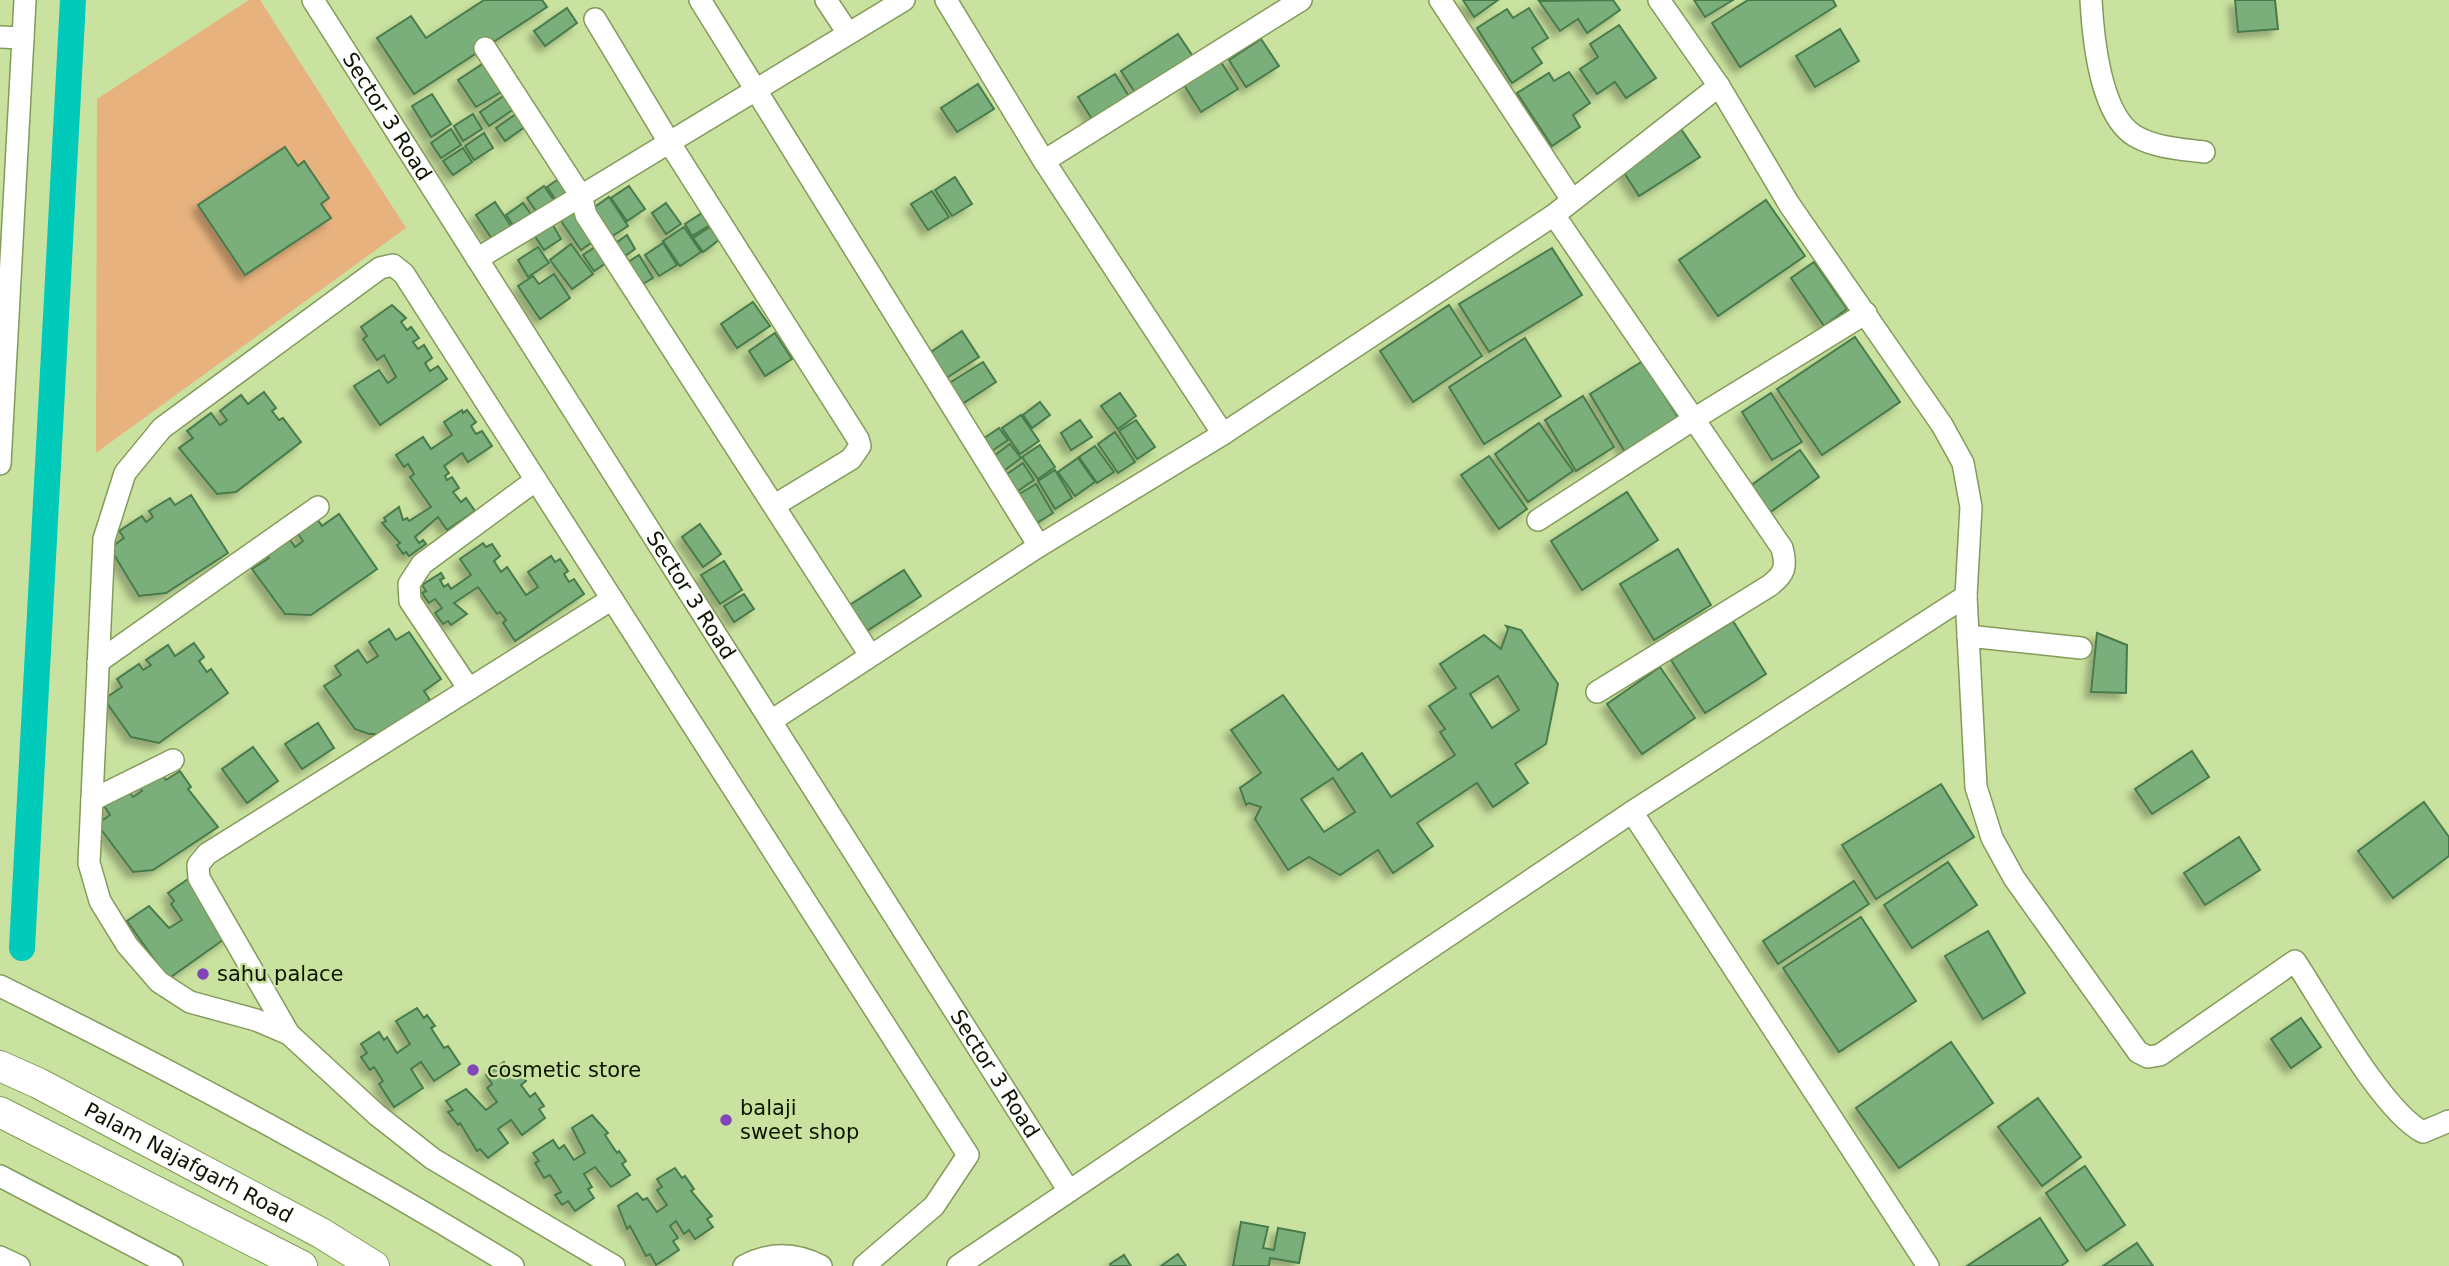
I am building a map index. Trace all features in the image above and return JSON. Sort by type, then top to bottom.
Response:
[{"type":"main road","name":"Palam Najafgarh Road","points":[[0,1066],[38,1083],[309,1227],[374,1266]]},
{"type":"main road","name":"Palam Najafgarh Road","points":[[0,1112],[302,1266]]},
{"type":"street","points":[[0,464],[3,365],[25,0]]},
{"type":"street","name":"Sector 3 Road","points":[[313,0],[1069,1191]]},
{"type":"street","points":[[700,0],[1039,546]]},
{"type":"street","points":[[826,0],[848,33]]},
{"type":"street","points":[[477,259],[904,0]]},
{"type":"street","points":[[946,0],[1044,161],[1223,434]]},
{"type":"street","points":[[1044,161],[1301,0]]},
{"type":"street","points":[[1440,0],[1572,200]]},
{"type":"street","points":[[1660,0],[1718,86],[1789,204],[1867,313],[1942,425],[1963,463],[1971,507],[1966,596],[1976,787],[1992,838],[2014,878],[2138,1052],[2148,1057],[2160,1055],[2295,961],[2369,1073],[2408,1124],[2423,1132],[2449,1121]]},
{"type":"street","points":[[2091,0],[2094,51],[2104,84],[2115,110],[2133,135],[2159,145],[2204,152]]},
{"type":"street","points":[[596,19],[669,142],[858,439],[858,452],[851,459],[775,505]]},
{"type":"street","points":[[0,37],[23,38]]},
{"type":"street","points":[[485,48],[581,196],[586,215],[870,654]]},
{"type":"street","points":[[771,721],[1039,546],[1223,434],[1554,215],[1718,86]]},
{"type":"street","points":[[1554,215],[1782,548],[1786,564],[1782,576],[1769,586],[1597,692]]},
{"type":"street","points":[[289,1034],[256,1020],[190,1002],[159,982],[135,954],[100,901],[89,863],[104,539],[125,474],[162,428],[380,268],[393,265],[404,274],[968,1155],[934,1206],[864,1266]]},
{"type":"street","points":[[1538,520],[1693,419],[1867,313]]},
{"type":"street","points":[[469,689],[410,601],[409,584],[422,564],[536,480]]},
{"type":"street","points":[[98,663],[318,507]]},
{"type":"street","points":[[958,1266],[1632,812],[1966,596]]},
{"type":"street","points":[[612,599],[207,854],[198,866],[200,878],[289,1034],[377,1115],[433,1159],[614,1266]]},
{"type":"street","points":[[1968,636],[2081,648]]},
{"type":"street","points":[[92,800],[173,760]]},
{"type":"street","points":[[1632,812],[1928,1266]]},
{"type":"street","points":[[0,986],[243,1109],[411,1203],[513,1266]]},
{"type":"street","points":[[0,1176],[172,1266]]},
{"type":"street","points":[[744,1266],[778,1255],[803,1257],[821,1266]]},
{"type":"street","points":[[0,1256],[19,1266]]},
{"type":"shaded area","points":[[249,0],[260,0],[406,228],[96,453],[97,99]]},
{"type":"building","points":[[484,0],[542,0],[547,7],[414,94],[377,38],[411,16],[426,38]]},
{"type":"building","points":[[1463,0],[1498,0],[1474,17]]},
{"type":"building","points":[[1613,0],[1620,10],[1587,33],[1578,19],[1560,31],[1539,1]]},
{"type":"building","points":[[1694,0],[1733,0],[1705,17]]},
{"type":"building","points":[[1748,0],[1833,0],[1836,6],[1740,67],[1712,23]]},
{"type":"building","points":[[2235,0],[2275,0],[2278,29],[2238,32]]},
{"type":"building","points":[[567,8],[577,23],[545,46],[534,31]]},
{"type":"building","points":[[1529,8],[1548,38],[1532,48],[1542,63],[1512,83],[1477,28],[1507,9],[1513,18]]},
{"type":"building","points":[[1619,25],[1656,78],[1626,98],[1615,82],[1597,94],[1580,69],[1598,57],[1590,44]]},
{"type":"building","points":[[1840,29],[1859,61],[1815,87],[1796,56]]},
{"type":"building","points":[[1178,34],[1196,61],[1138,97],[1121,71]]},
{"type":"building","points":[[1261,39],[1279,66],[1246,87],[1229,60]]},
{"type":"building","points":[[490,59],[508,88],[476,107],[458,80]]},
{"type":"building","points":[[1221,62],[1238,89],[1201,112],[1184,85]]},
{"type":"building","points":[[1569,72],[1590,103],[1573,115],[1580,127],[1552,146],[1517,93],[1549,73],[1554,81]]},
{"type":"building","points":[[1115,74],[1132,101],[1095,124],[1078,97]]},
{"type":"building","points":[[978,84],[994,109],[957,132],[941,108]]},
{"type":"building","points":[[508,93],[517,107],[489,126],[480,112]]},
{"type":"building","points":[[432,94],[451,124],[431,137],[412,106]]},
{"type":"building","points":[[520,111],[529,124],[505,141],[496,128]]},
{"type":"building","points":[[473,114],[482,129],[463,141],[454,126]]},
{"type":"building","points":[[451,129],[461,145],[441,158],[431,143]]},
{"type":"building","points":[[1681,129],[1700,157],[1639,196],[1621,168]]},
{"type":"building","points":[[484,133],[493,148],[474,160],[465,146]]},
{"type":"building","points":[[285,147],[298,166],[304,161],[329,198],[321,204],[331,218],[245,275],[198,205]]},
{"type":"building","points":[[463,148],[472,162],[453,175],[443,161]]},
{"type":"building","points":[[563,176],[572,188],[556,200],[547,187]]},
{"type":"building","points":[[955,177],[972,204],[952,216],[935,190]]},
{"type":"building","points":[[544,186],[555,202],[538,214],[527,198]]},
{"type":"building","points":[[629,186],[645,209],[627,221],[611,198]]},
{"type":"building","points":[[932,191],[949,217],[928,230],[911,204]]},
{"type":"building","points":[[609,197],[628,226],[608,239],[589,211]]},
{"type":"building","points":[[1766,200],[1805,256],[1718,316],[1679,260]]},
{"type":"building","points":[[495,202],[513,229],[494,242],[476,215]]},
{"type":"building","points":[[523,203],[533,217],[516,229],[506,215]]},
{"type":"building","points":[[666,203],[681,224],[666,234],[652,213]]},
{"type":"building","points":[[578,209],[598,238],[581,250],[561,221]]},
{"type":"building","points":[[702,213],[710,225],[692,236],[685,224]]},
{"type":"building","points":[[550,220],[561,239],[544,250],[532,232]]},
{"type":"building","points":[[684,227],[701,252],[680,266],[663,241]]},
{"type":"building","points":[[710,227],[719,240],[703,252],[693,238]]},
{"type":"building","points":[[627,235],[635,249],[622,258],[613,245]]},
{"type":"building","points":[[663,243],[677,265],[659,276],[645,255]]},
{"type":"building","points":[[571,244],[593,274],[572,289],[550,260]]},
{"type":"building","points":[[598,245],[609,261],[594,271],[583,255]]},
{"type":"building","points":[[538,247],[549,263],[528,277],[518,260]]},
{"type":"building","points":[[1552,248],[1582,295],[1489,352],[1459,304]]},
{"type":"building","points":[[639,255],[653,278],[636,288],[622,266]]},
{"type":"building","points":[[1814,262],[1847,309],[1824,326],[1791,278]]},
{"type":"building","points":[[554,274],[570,298],[540,319],[518,286],[533,276],[539,284]]},
{"type":"building","points":[[753,302],[770,326],[737,348],[721,324]]},
{"type":"building","points":[[392,305],[406,318],[401,322],[407,330],[411,327],[419,338],[413,342],[418,349],[424,345],[432,358],[425,363],[430,371],[438,366],[447,379],[380,425],[354,386],[379,370],[388,383],[396,377],[384,355],[377,360],[363,339],[367,336],[361,327]]},
{"type":"building","points":[[1449,305],[1482,356],[1413,402],[1380,351]]},
{"type":"building","points":[[962,331],[979,357],[945,379],[928,354]]},
{"type":"building","points":[[775,333],[792,359],[765,376],[749,351]]},
{"type":"building","points":[[1855,337],[1900,402],[1822,455],[1777,389]]},
{"type":"building","points":[[1525,338],[1561,396],[1484,444],[1449,387]]},
{"type":"building","points":[[1643,361],[1679,419],[1625,452],[1590,394]]},
{"type":"building","points":[[983,362],[996,382],[959,406],[946,385]]},
{"type":"building","points":[[264,392],[276,408],[272,411],[279,420],[283,418],[301,442],[236,492],[217,494],[179,448],[193,438],[187,431],[211,413],[220,425],[227,420],[220,411],[241,395],[248,404]]},
{"type":"building","points":[[1120,393],[1136,416],[1118,429],[1101,406]]},
{"type":"building","points":[[1771,393],[1802,442],[1772,460],[1742,412]]},
{"type":"building","points":[[1583,396],[1614,447],[1576,471],[1545,420]]},
{"type":"building","points":[[1040,402],[1050,415],[1032,428],[1023,415]]},
{"type":"building","points":[[462,410],[463,413],[467,410],[476,422],[471,426],[476,434],[482,431],[492,446],[468,462],[462,453],[444,466],[449,473],[445,476],[447,480],[452,477],[459,488],[453,492],[461,502],[466,498],[475,511],[447,530],[438,517],[415,537],[419,543],[423,540],[426,544],[409,556],[406,552],[403,554],[397,545],[400,543],[382,523],[386,521],[384,518],[399,507],[403,520],[407,518],[409,521],[431,507],[410,477],[414,474],[408,464],[404,467],[396,455],[423,437],[431,449],[452,435],[444,422]]},
{"type":"building","points":[[1021,415],[1039,441],[1020,454],[1002,428]]},
{"type":"building","points":[[1080,420],[1092,437],[1071,450],[1061,433]]},
{"type":"building","points":[[1136,420],[1155,447],[1137,459],[1119,431]]},
{"type":"building","points":[[1539,423],[1573,471],[1528,502],[1495,454]]},
{"type":"building","points":[[999,428],[1008,440],[992,451],[983,439]]},
{"type":"building","points":[[1115,432],[1135,462],[1118,473],[1098,444]]},
{"type":"building","points":[[1010,444],[1021,458],[1001,473],[991,458]]},
{"type":"building","points":[[1040,445],[1055,467],[1038,479],[1022,457]]},
{"type":"building","points":[[1095,446],[1114,472],[1097,483],[1079,457]]},
{"type":"building","points":[[1800,450],[1819,477],[1765,516],[1746,489]]},
{"type":"building","points":[[1489,456],[1527,509],[1499,529],[1461,475]]},
{"type":"building","points":[[1078,458],[1095,482],[1075,496],[1058,472]]},
{"type":"building","points":[[1023,463],[1034,480],[1015,493],[1004,476]]},
{"type":"building","points":[[1055,470],[1072,498],[1055,509],[1038,481]]},
{"type":"building","points":[[1036,484],[1053,513],[1032,526],[1014,497]]},
{"type":"building","points":[[1627,492],[1658,540],[1582,590],[1551,541]]},
{"type":"building","points":[[191,495],[228,553],[166,593],[139,596],[110,548],[124,538],[119,531],[142,516],[146,522],[153,517],[149,511],[170,498],[175,505]]},
{"type":"building","points":[[314,514],[322,526],[339,514],[377,569],[311,615],[285,614],[252,569],[269,558],[264,551],[287,535],[295,547],[303,541],[294,528]]},
{"type":"building","points":[[700,524],[721,554],[703,567],[682,537]]},
{"type":"building","points":[[483,543],[486,547],[492,544],[500,556],[494,561],[501,572],[507,567],[526,595],[538,587],[528,572],[551,556],[555,562],[560,559],[568,571],[564,574],[569,582],[574,579],[584,594],[515,641],[503,623],[506,620],[500,612],[497,614],[478,587],[454,603],[467,614],[451,625],[448,621],[443,624],[435,613],[442,608],[435,599],[429,603],[422,593],[426,591],[422,585],[441,573],[444,578],[440,580],[444,587],[448,584],[451,589],[471,575],[460,559]]},
{"type":"building","points":[[1678,549],[1711,605],[1654,640],[1620,584]]},
{"type":"building","points":[[724,561],[742,590],[720,604],[701,575]]},
{"type":"building","points":[[904,570],[921,596],[862,634],[845,608]]},
{"type":"building","points":[[744,594],[754,609],[734,622],[724,606]]},
{"type":"building","points":[[1733,621],[1766,674],[1705,713],[1671,660]]},
{"type":"building","points":[[1506,626],[1521,630],[1558,684],[1546,744],[1515,764],[1528,783],[1493,807],[1477,783],[1417,823],[1433,846],[1393,873],[1378,850],[1340,875],[1309,857],[1288,870],[1255,819],[1261,807],[1249,803],[1246,805],[1240,788],[1261,773],[1231,730],[1283,695],[1338,770],[1362,753],[1391,797],[1455,755],[1440,732],[1445,729],[1429,706],[1456,688],[1440,664],[1484,635],[1501,649],[1508,629]],"holes":[[[1498,676],[1519,710],[1492,728],[1470,694]],[[1333,778],[1355,812],[1324,832],[1301,799]]]},
{"type":"building","points":[[389,629],[396,640],[409,632],[441,679],[424,691],[430,700],[386,734],[369,734],[355,729],[324,686],[341,675],[335,666],[358,650],[367,663],[378,656],[369,642]]},
{"type":"building","points":[[2097,633],[2127,645],[2126,693],[2091,692]]},
{"type":"building","points":[[194,643],[204,657],[199,661],[207,672],[211,669],[228,693],[159,743],[131,737],[104,699],[122,687],[117,679],[139,664],[143,670],[151,665],[146,660],[168,645],[175,656]]},
{"type":"building","points":[[1660,667],[1695,718],[1642,754],[1607,704]]},
{"type":"building","points":[[318,723],[334,748],[302,769],[285,744]]},
{"type":"building","points":[[253,747],[278,781],[247,803],[222,769]]},
{"type":"building","points":[[2192,751],[2209,777],[2152,814],[2135,789]]},
{"type":"building","points":[[159,770],[166,780],[180,771],[191,787],[188,789],[218,827],[153,870],[133,872],[97,824],[110,815],[104,806],[128,790],[133,797],[142,791],[137,784]]},
{"type":"building","points":[[1941,784],[1974,837],[1876,899],[1842,845]]},
{"type":"building","points":[[2424,802],[2449,837],[2449,856],[2393,898],[2358,851]]},
{"type":"building","points":[[2239,837],[2260,870],[2205,905],[2184,873]]},
{"type":"building","points":[[1948,862],[1977,905],[1912,948],[1884,905]]},
{"type":"building","points":[[188,879],[205,900],[201,903],[212,919],[230,935],[168,979],[127,921],[149,906],[169,928],[182,920],[171,904],[174,901],[168,893]]},
{"type":"building","points":[[1854,881],[1869,904],[1778,964],[1763,941]]},
{"type":"building","points":[[1861,917],[1916,1001],[1839,1052],[1783,968]]},
{"type":"building","points":[[1988,931],[2025,993],[1983,1019],[1945,956]]},
{"type":"building","points":[[417,1008],[424,1018],[427,1015],[435,1026],[431,1028],[444,1048],[448,1046],[460,1064],[434,1081],[421,1062],[411,1069],[423,1088],[394,1107],[379,1084],[383,1081],[374,1067],[370,1070],[361,1057],[367,1053],[361,1044],[379,1032],[384,1040],[387,1037],[397,1053],[410,1044],[396,1021]]},
{"type":"building","points":[[2301,1018],[2321,1047],[2291,1068],[2271,1039]]},
{"type":"building","points":[[1951,1042],[1993,1103],[1899,1168],[1856,1108]]},
{"type":"building","points":[[504,1062],[510,1071],[516,1067],[526,1081],[521,1085],[530,1097],[535,1093],[544,1106],[539,1109],[545,1118],[522,1135],[511,1120],[498,1129],[508,1143],[488,1158],[480,1149],[477,1151],[460,1123],[458,1125],[448,1112],[453,1110],[446,1101],[466,1089],[486,1110],[497,1102],[487,1088],[492,1084],[486,1075]]},
{"type":"building","points":[[2038,1098],[2081,1157],[2042,1186],[1998,1127]]},
{"type":"building","points":[[592,1115],[608,1133],[605,1135],[617,1153],[619,1151],[626,1161],[622,1164],[630,1175],[611,1187],[595,1167],[584,1174],[592,1187],[588,1189],[594,1198],[575,1211],[568,1201],[562,1205],[555,1195],[561,1192],[550,1175],[544,1178],[535,1163],[539,1161],[533,1153],[553,1140],[559,1149],[564,1145],[574,1160],[585,1153],[572,1128]]},
{"type":"building","points":[[2085,1166],[2125,1225],[2086,1251],[2046,1193]]},
{"type":"building","points":[[675,1168],[682,1178],[685,1176],[694,1189],[691,1191],[712,1216],[707,1219],[713,1227],[695,1239],[689,1230],[684,1234],[676,1221],[670,1226],[678,1238],[673,1241],[679,1250],[656,1265],[650,1254],[646,1256],[630,1226],[627,1229],[618,1206],[637,1193],[643,1200],[647,1198],[657,1212],[667,1205],[657,1190],[662,1187],[657,1179]]},
{"type":"building","points":[[2040,1218],[2068,1261],[2061,1266],[1967,1266]]},
{"type":"building","points":[[1241,1222],[1268,1227],[1263,1248],[1274,1250],[1278,1228],[1305,1233],[1299,1263],[1270,1258],[1269,1266],[1233,1266]]},
{"type":"building","points":[[2137,1243],[2153,1266],[2103,1266]]},
{"type":"building","points":[[1178,1254],[1186,1266],[1161,1266]]},
{"type":"building","points":[[1124,1255],[1131,1266],[1111,1266],[1110,1264]]},
{"type":"waterway","points":[[22,948],[73,0]]},
{"type":"place","name":"sahu palace","points":[[203,974]]},
{"type":"place","name":"cosmetic store","points":[[473,1070]]},
{"type":"place","name":"balaji sweet shop","points":[[726,1120]]}]
